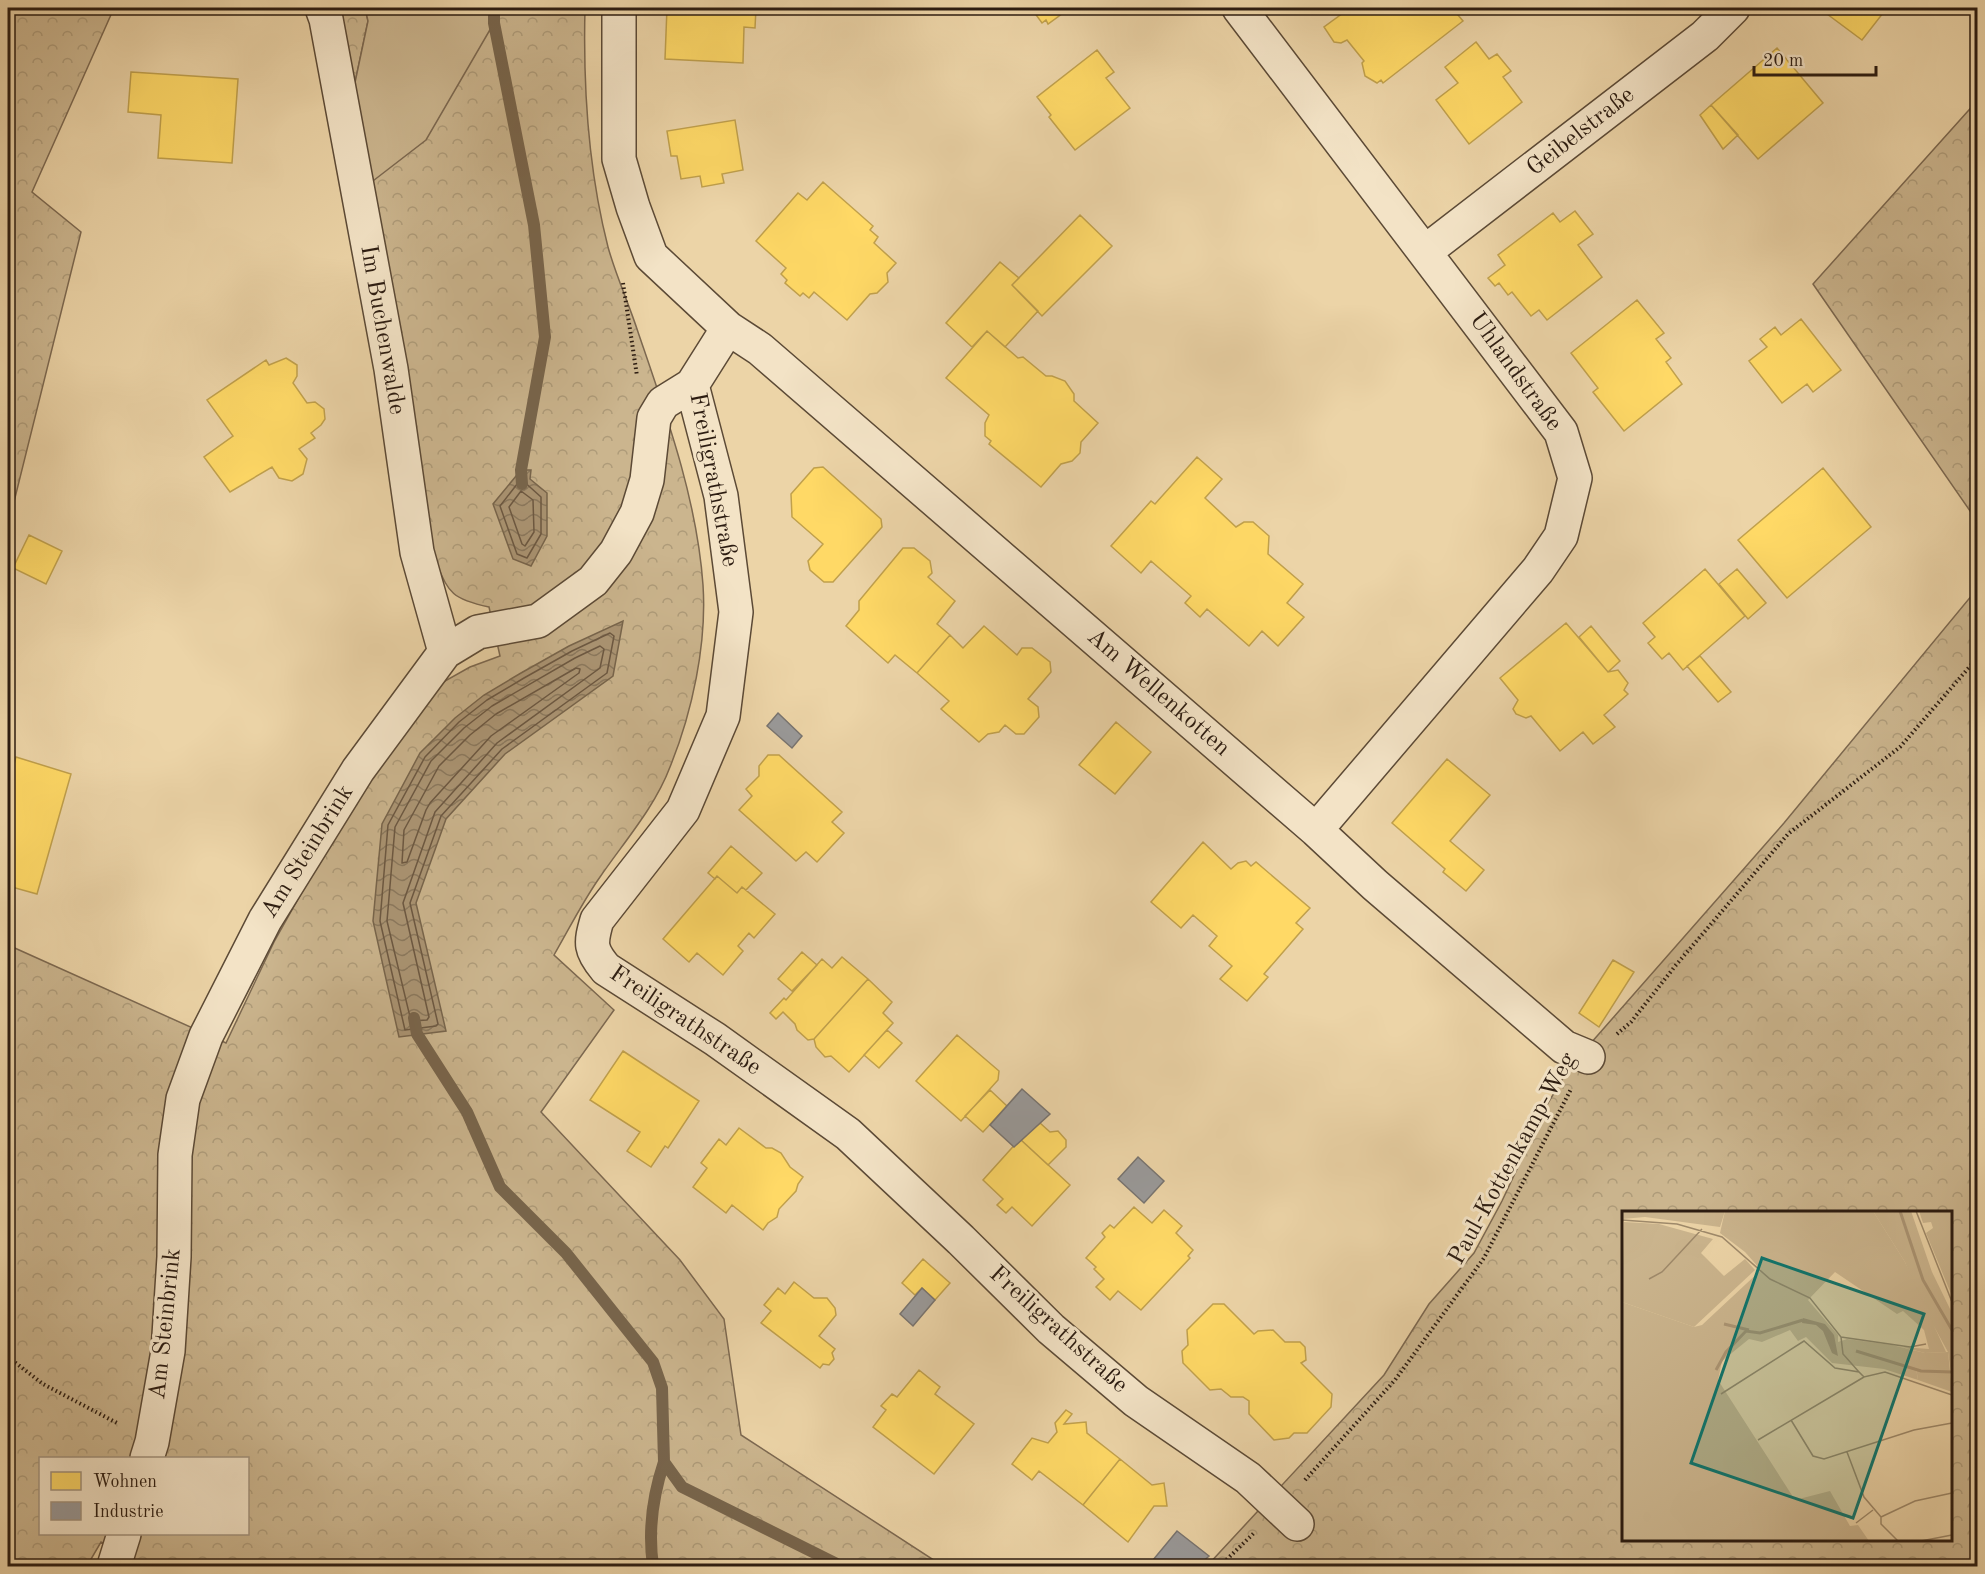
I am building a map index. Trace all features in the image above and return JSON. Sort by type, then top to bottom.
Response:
[{"type":"street","name":"Im Buchenwalde","points":[[322,8],[326,19],[391,369],[417,552],[445,652]]},
{"type":"street","points":[[619,8],[620,159],[633,207],[651,256],[728,328]]},
{"type":"street","name":"Uhlandstraße","points":[[1239,8],[1562,432],[1575,478],[1561,536],[1538,570],[1316,830]]},
{"type":"street","name":"Geibelstraße","points":[[1426,251],[1705,36],[1732,8]]},
{"type":"street","name":"Freiligrathstraße","points":[[728,328],[692,386],[721,496],[736,612],[723,716],[683,810],[597,920],[591,941],[595,956],[606,969],[715,1040],[848,1134],[978,1256],[1051,1329],[1136,1401],[1248,1478],[1288,1515]]},
{"type":"street","name":"Am Wellenkotten","points":[[728,328],[760,349],[1564,1047],[1588,1057]]},
{"type":"street","points":[[654,418],[663,403],[692,386]]},
{"type":"street","name":"Am Steinbrink","points":[[149,1450],[168,1351],[174,1257],[175,1155],[183,1099],[206,1036],[265,920],[358,770],[445,652],[478,632],[538,621],[593,581],[616,552],[637,513],[647,480],[654,418]]},
{"type":"street","points":[[114,1566],[123,1535]]},
{"type":"path","points":[[621,273],[632,351],[639,382],[654,418]]},
{"type":"path","name":"Paul-Kottenkamp-Weg","points":[[1220,1566],[1288,1515],[1395,1380],[1484,1258],[1588,1057],[1631,1022],[1676,964],[1788,834],[1900,747],[1977,657]]},
{"type":"path","points":[[8,1357],[43,1384],[149,1450]]},
{"type":"green space","points":[[8,8],[114,8],[32,192],[81,232],[8,526]]},
{"type":"green space","points":[[335,8],[365,8],[368,21],[353,92]]},
{"type":"green space","points":[[365,8],[490,8],[491,28],[426,140],[369,184],[353,92],[368,21]]},
{"type":"green space","points":[[490,8],[585,8],[588,128],[601,218],[611,258],[649,363],[679,457],[700,553],[704,608],[700,654],[691,701],[678,746],[664,782],[648,810],[594,886],[554,955],[614,1010],[541,1112],[680,1260],[724,1319],[741,1435],[943,1566],[147,1566],[101,1542],[87,1566],[8,1566],[8,945],[226,1043],[274,942],[329,844],[386,751],[436,686],[470,667],[500,656],[489,607],[465,600],[451,591],[432,554],[369,184],[491,28]]},
{"type":"green space","points":[[1977,101],[1977,521],[1813,284]]},
{"type":"green space","points":[[1977,589],[1977,1566],[1207,1566],[1384,1375],[1429,1304],[1474,1253],[1502,1201],[1548,1103],[1569,1068],[1784,823]]},
{"type":"water","points":[[521,470],[531,470],[530,479],[547,493],[547,536],[531,566],[513,559],[493,504]]},
{"type":"water","points":[[623,621],[613,676],[505,754],[446,819],[416,903],[446,1031],[399,1037],[373,921],[382,824],[420,753],[455,718],[484,695],[569,646]]},
{"type":"building: Wohnen","points":[[667,8],[756,8],[755,28],[744,27],[743,63],[665,59]]},
{"type":"building: Wohnen","points":[[1031,8],[1070,8],[1048,24],[1046,20],[1042,23]]},
{"type":"building: Wohnen","points":[[1350,8],[1452,8],[1463,21],[1383,83],[1381,80],[1377,83],[1365,76],[1362,63],[1364,61],[1347,40],[1341,43],[1334,42],[1324,27]]},
{"type":"building: Wohnen","points":[[1819,8],[1887,8],[1862,40]]},
{"type":"building: Wohnen","points":[[1476,42],[1489,59],[1497,54],[1511,71],[1503,77],[1522,102],[1469,144],[1436,100],[1458,83],[1445,67]]},
{"type":"building: Wohnen","points":[[1777,48],[1823,103],[1758,159],[1711,105]]},
{"type":"building: Wohnen","points":[[1097,50],[1114,72],[1106,78],[1130,108],[1075,150],[1049,117],[1051,115],[1037,97]]},
{"type":"building: Wohnen","points":[[131,72],[238,79],[232,163],[158,158],[161,115],[128,112]]},
{"type":"building: Wohnen","points":[[1711,105],[1738,135],[1723,149],[1700,115]]},
{"type":"building: Wohnen","points":[[735,120],[743,170],[722,174],[724,183],[702,187],[700,176],[681,179],[677,156],[671,156],[667,131]]},
{"type":"building: Wohnen","points":[[823,182],[873,226],[870,230],[878,237],[874,243],[896,263],[887,273],[888,282],[877,293],[870,294],[847,320],[814,292],[809,298],[803,293],[800,296],[785,283],[787,280],[781,274],[786,268],[756,241],[798,193],[807,200]]},
{"type":"building: Wohnen","points":[[1575,211],[1593,234],[1578,245],[1602,277],[1547,320],[1539,310],[1531,316],[1512,292],[1508,295],[1499,283],[1495,286],[1488,278],[1505,265],[1498,255],[1553,213],[1560,222]]},
{"type":"building: Wohnen","points":[[1080,215],[1112,246],[1042,316],[1012,285]]},
{"type":"building: Wohnen","points":[[1000,262],[1019,278],[1012,285],[1038,311],[1005,347],[987,331],[972,347],[946,323]]},
{"type":"building: Wohnen","points":[[1637,300],[1664,333],[1656,339],[1671,358],[1666,362],[1682,384],[1624,431],[1593,392],[1598,388],[1571,353]]},
{"type":"building: Wohnen","points":[[1801,319],[1841,370],[1813,392],[1807,384],[1782,403],[1749,361],[1767,347],[1760,339],[1775,327],[1781,335]]},
{"type":"building: Wohnen","points":[[987,331],[1018,358],[1023,357],[1046,376],[1065,381],[1074,394],[1074,401],[1098,423],[1081,442],[1080,453],[1072,461],[1061,464],[1041,487],[989,444],[991,441],[985,436],[985,423],[989,415],[946,378]]},
{"type":"building: Wohnen","points":[[286,358],[297,365],[297,376],[293,383],[307,403],[315,402],[324,409],[325,419],[311,433],[315,438],[299,449],[307,459],[303,474],[292,481],[279,478],[272,467],[230,492],[204,457],[233,436],[207,400],[266,360],[269,365]]},
{"type":"building: Wohnen","points":[[1197,457],[1222,479],[1205,498],[1236,527],[1244,522],[1253,522],[1269,536],[1268,554],[1303,584],[1287,603],[1304,617],[1278,646],[1262,631],[1249,646],[1207,609],[1200,617],[1185,603],[1191,596],[1151,561],[1141,573],[1111,546],[1151,501],[1155,504]]},
{"type":"building: Wohnen","points":[[823,467],[881,519],[882,527],[833,582],[824,582],[810,570],[808,561],[823,544],[792,517],[791,494],[814,468]]},
{"type":"building: Wohnen","points":[[1823,468],[1871,527],[1787,598],[1738,540]]},
{"type":"building: Wohnen","points":[[29,535],[62,551],[46,584],[13,568]]},
{"type":"building: Wohnen","points":[[903,548],[914,548],[930,561],[932,573],[928,577],[955,601],[937,624],[950,635],[917,673],[895,655],[888,663],[846,626],[859,610],[859,601]]},
{"type":"building: Wohnen","points":[[1705,569],[1745,616],[1683,670],[1669,653],[1662,659],[1648,643],[1655,637],[1643,623]]},
{"type":"building: Wohnen","points":[[1737,569],[1766,603],[1748,619],[1719,584]]},
{"type":"building: Wohnen","points":[[1566,623],[1608,672],[1618,670],[1628,683],[1624,690],[1628,694],[1604,715],[1615,727],[1593,744],[1583,732],[1560,751],[1531,716],[1526,718],[1516,714],[1513,709],[1518,700],[1500,678]]},
{"type":"building: Wohnen","points":[[984,626],[1017,655],[1022,648],[1032,648],[1050,662],[1051,672],[1028,699],[1038,707],[1039,717],[1024,734],[1016,734],[1005,725],[999,732],[988,734],[979,742],[941,709],[949,701],[917,673],[950,635],[963,648]]},
{"type":"building: Wohnen","points":[[1591,626],[1620,661],[1608,672],[1579,637]]},
{"type":"building: Wohnen","points":[[1700,656],[1731,692],[1718,702],[1687,666]]},
{"type":"building: Wohnen","points":[[1116,722],[1151,752],[1115,794],[1079,765]]},
{"type":"building: Wohnen","points":[[768,755],[779,755],[842,812],[832,822],[844,833],[817,862],[806,852],[796,861],[739,810],[752,796],[746,789],[759,776],[759,766]]},
{"type":"building: Wohnen","points":[[16,757],[71,774],[37,894],[8,886],[8,787]]},
{"type":"building: Wohnen","points":[[1447,759],[1490,795],[1450,841],[1484,870],[1466,891],[1443,872],[1445,869],[1392,823]]},
{"type":"building: Wohnen","points":[[1203,842],[1231,869],[1238,863],[1246,861],[1251,866],[1256,862],[1310,908],[1296,923],[1303,929],[1264,974],[1268,977],[1247,1001],[1220,979],[1232,966],[1209,946],[1217,936],[1193,915],[1181,928],[1151,902]]},
{"type":"building: Wohnen","points":[[731,846],[762,873],[746,890],[742,887],[737,893],[717,876],[715,879],[708,873]]},
{"type":"building: Wohnen","points":[[717,876],[737,893],[742,887],[775,914],[754,938],[749,933],[738,946],[743,951],[723,975],[697,953],[689,962],[663,939]]},
{"type":"building: Wohnen","points":[[802,952],[817,965],[792,991],[778,979]]},
{"type":"building: Wohnen","points":[[842,957],[868,979],[814,1039],[808,1040],[783,1012],[776,1019],[770,1013],[784,998],[786,1000],[822,959],[832,968]]},
{"type":"building: Wohnen","points":[[1613,960],[1634,972],[1599,1027],[1579,1013]]},
{"type":"building: Wohnen","points":[[868,979],[892,1002],[883,1013],[893,1023],[849,1072],[831,1056],[825,1057],[816,1047],[814,1039]]},
{"type":"building: Wohnen","points":[[887,1030],[902,1043],[879,1068],[864,1055]]},
{"type":"building: Wohnen","points":[[957,1035],[999,1071],[998,1080],[961,1121],[916,1081]]},
{"type":"building: Wohnen","points":[[623,1051],[699,1101],[668,1148],[665,1146],[651,1167],[627,1151],[640,1132],[590,1100]]},
{"type":"building: Wohnen","points":[[990,1090],[1007,1106],[983,1132],[965,1116]]},
{"type":"building: Wohnen","points":[[1040,1123],[1050,1132],[1058,1131],[1066,1140],[1066,1147],[1048,1165],[1020,1139]]},
{"type":"building: Wohnen","points":[[739,1128],[766,1148],[772,1148],[781,1153],[790,1167],[803,1177],[796,1191],[779,1209],[777,1217],[763,1230],[732,1205],[726,1213],[693,1187],[707,1168],[701,1163],[719,1139],[726,1145]]},
{"type":"building: Wohnen","points":[[1020,1139],[1070,1185],[1032,1226],[1012,1207],[1006,1213],[997,1205],[1003,1199],[983,1180]]},
{"type":"building: Wohnen","points":[[1134,1207],[1152,1223],[1164,1210],[1182,1226],[1176,1233],[1193,1250],[1188,1256],[1190,1258],[1141,1310],[1118,1291],[1110,1300],[1096,1287],[1104,1279],[1086,1258],[1105,1237],[1102,1233],[1110,1225],[1114,1228]]},
{"type":"building: Wohnen","points":[[923,1259],[950,1283],[935,1300],[922,1288],[915,1295],[902,1283]]},
{"type":"building: Wohnen","points":[[794,1282],[814,1298],[827,1298],[835,1308],[836,1315],[819,1336],[835,1349],[832,1353],[834,1359],[829,1365],[823,1364],[820,1368],[761,1323],[771,1311],[764,1305],[778,1288],[785,1294]]},
{"type":"building: Wohnen","points":[[1213,1304],[1224,1304],[1254,1334],[1258,1331],[1273,1330],[1285,1342],[1300,1342],[1305,1347],[1306,1360],[1301,1363],[1332,1394],[1331,1407],[1307,1433],[1294,1433],[1289,1438],[1274,1440],[1249,1414],[1249,1401],[1243,1397],[1231,1397],[1221,1389],[1210,1390],[1183,1363],[1182,1351],[1188,1345],[1187,1330]]},
{"type":"building: Wohnen","points":[[919,1370],[940,1387],[935,1394],[974,1424],[934,1474],[873,1427],[886,1410],[881,1406],[892,1394],[897,1397]]},
{"type":"building: Wohnen","points":[[1066,1410],[1072,1414],[1064,1424],[1086,1422],[1087,1433],[1120,1459],[1083,1505],[1039,1471],[1032,1480],[1012,1464],[1032,1438],[1048,1443],[1057,1432],[1055,1423]]},
{"type":"building: Wohnen","points":[[1120,1459],[1152,1485],[1164,1483],[1167,1506],[1154,1506],[1128,1542],[1083,1505]]},
{"type":"building: Industrie","points":[[778,713],[802,736],[792,748],[767,726]]},
{"type":"building: Industrie","points":[[1022,1089],[1050,1114],[1014,1147],[990,1125]]},
{"type":"building: Industrie","points":[[1138,1157],[1164,1181],[1144,1203],[1118,1179]]},
{"type":"building: Industrie","points":[[922,1288],[935,1300],[913,1326],[900,1314]]},
{"type":"building: Industrie","points":[[1177,1531],[1209,1556],[1198,1566],[1148,1566]]},
{"type":"waterway","points":[[494,8],[494,23],[534,225],[545,337],[521,470],[522,484]]},
{"type":"waterway","points":[[414,1018],[417,1034],[467,1112],[500,1187],[566,1253],[653,1362],[662,1388],[664,1462],[682,1487],[841,1566]]},
{"type":"waterway","points":[[653,1566],[652,1513],[664,1462]]}]
